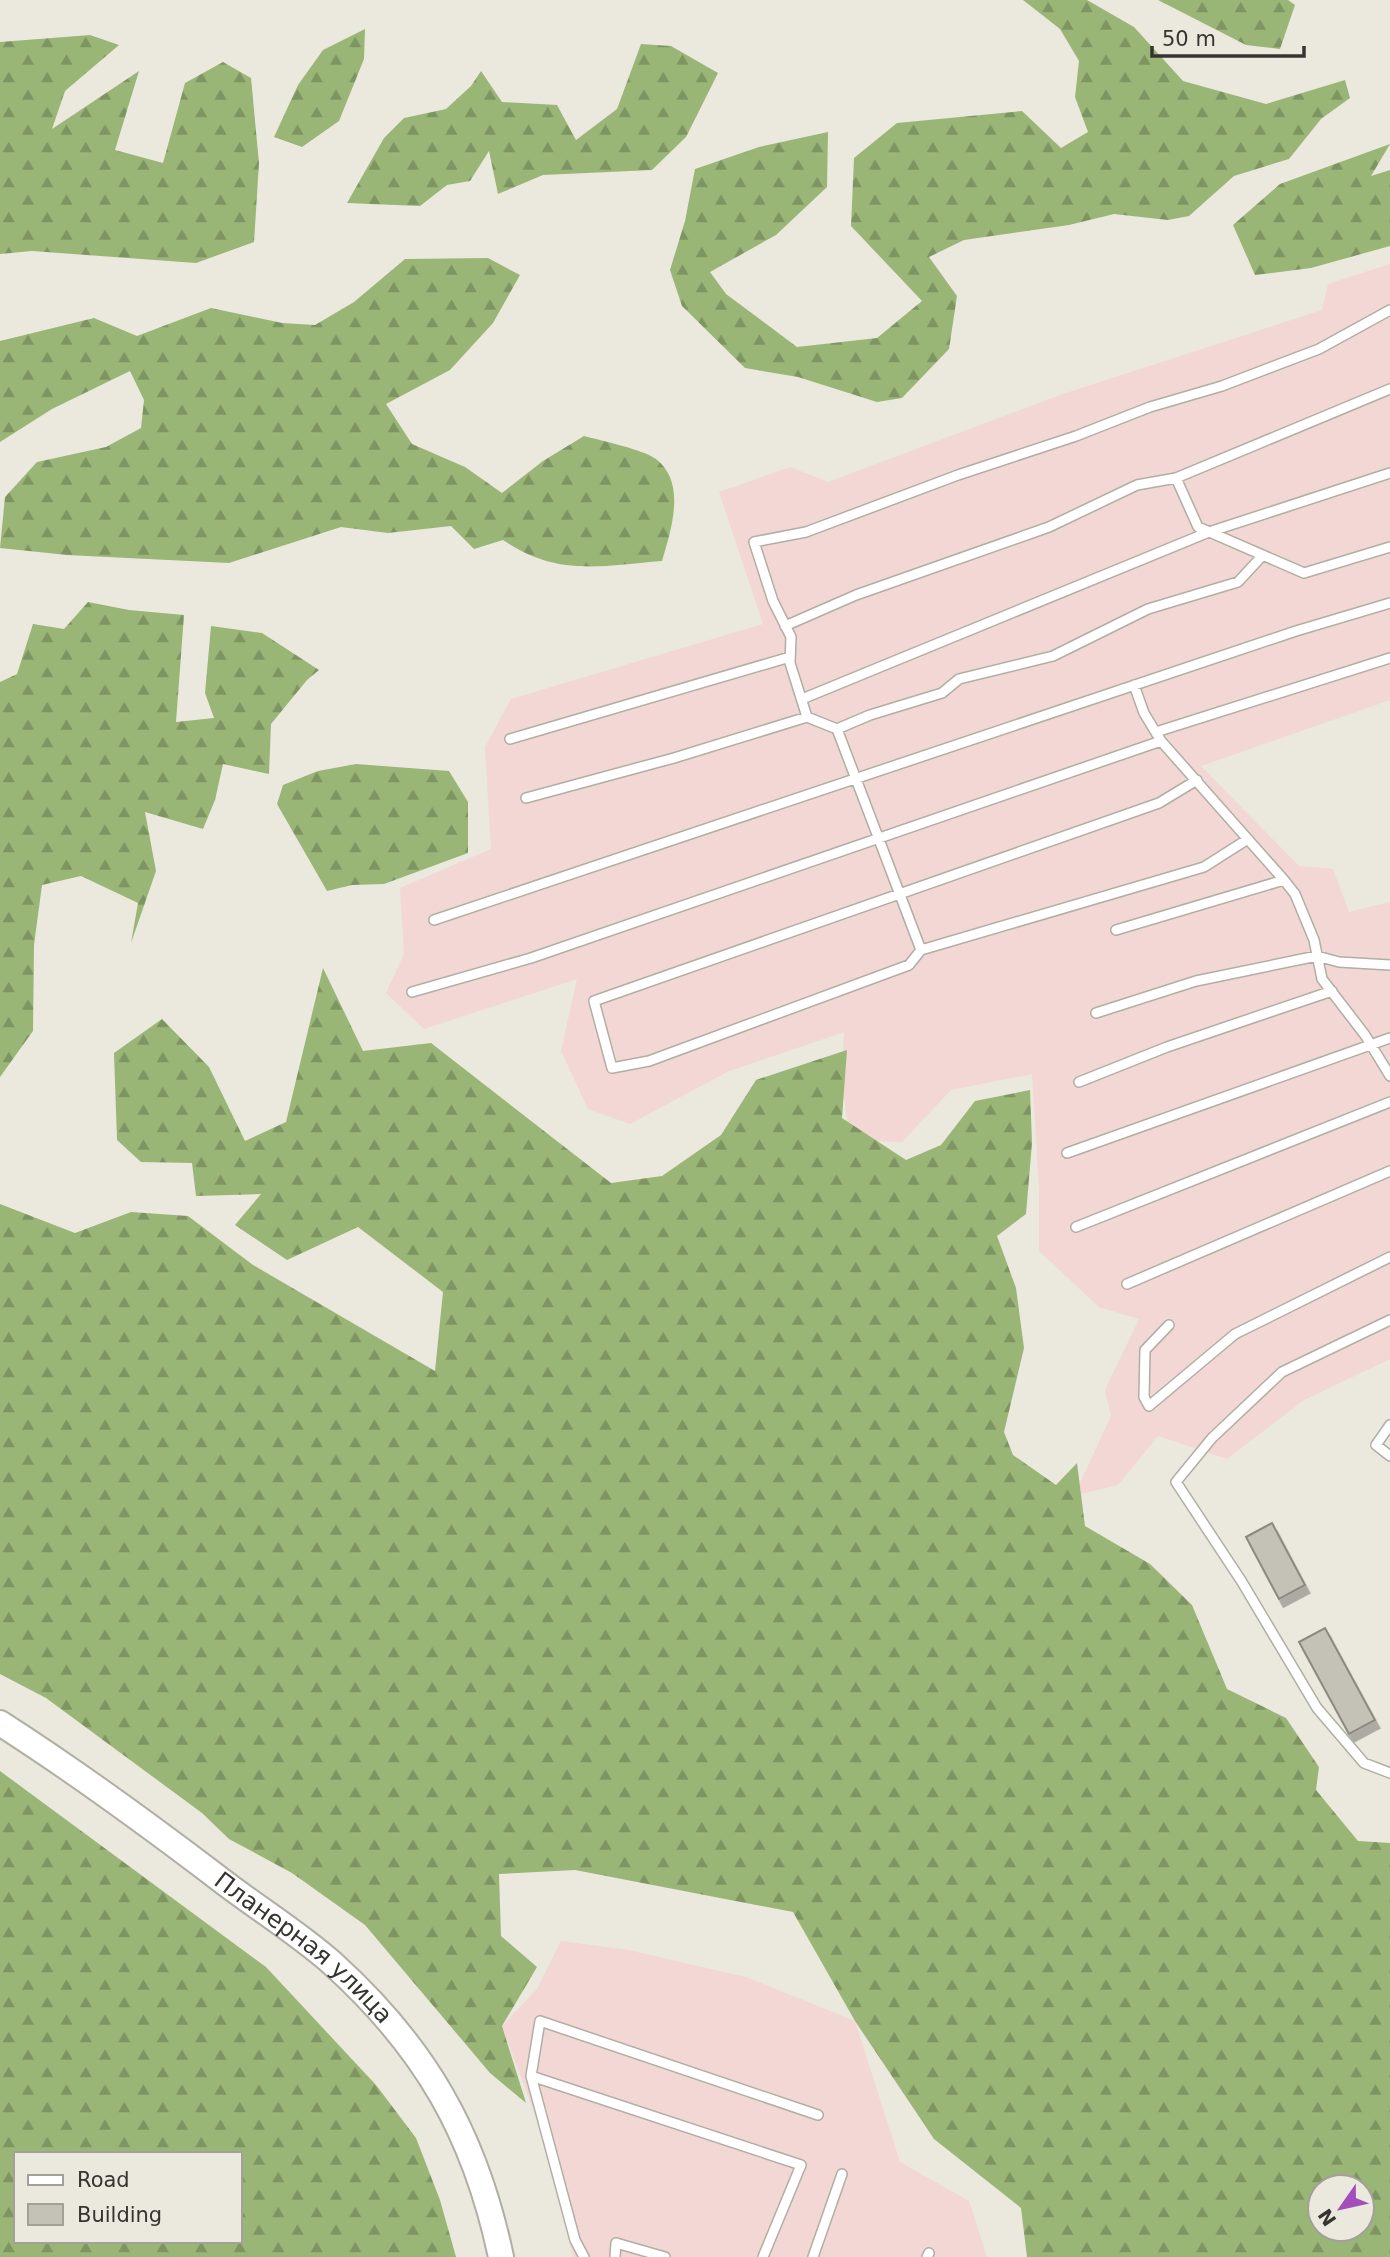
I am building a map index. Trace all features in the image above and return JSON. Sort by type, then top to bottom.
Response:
[{"type":"main road","name":"Планерная улица","points":[[0,1723],[93,1783],[330,1962],[383,2014],[414,2049],[437,2084],[456,2123],[475,2164],[501,2257]]},
{"type":"lane","points":[[807,717],[790,657],[791,637],[754,542],[807,532],[958,475],[1150,408],[1222,386],[1319,349],[1390,310]]},
{"type":"lane","points":[[785,625],[856,595],[1049,527],[1137,485],[1176,478],[1390,389]]},
{"type":"lane","points":[[802,699],[1209,532],[1390,473]]},
{"type":"lane","points":[[1176,478],[1198,527],[1304,573],[1390,547]]},
{"type":"lane","points":[[526,798],[674,758],[807,717],[837,729],[870,715],[942,693],[959,680],[1053,656],[1148,609],[1238,582],[1263,555]]},
{"type":"lane","points":[[434,920],[1133,685],[1390,603]]},
{"type":"lane","points":[[510,739],[790,657]]},
{"type":"lane","points":[[412,992],[531,958],[880,837],[1158,736],[1390,658]]},
{"type":"lane","points":[[1133,685],[1144,713],[1158,736],[1295,894],[1317,956],[1322,979],[1371,1044],[1390,1076]]},
{"type":"lane","points":[[837,729],[921,950]]},
{"type":"lane","points":[[1197,780],[1159,803],[594,1001],[612,1068],[649,1061],[909,965],[921,950],[1204,867],[1248,839]]},
{"type":"lane","points":[[1115,930],[1284,880]]},
{"type":"lane","points":[[1096,1013],[1196,981],[1317,956],[1339,962],[1390,965]]},
{"type":"lane","points":[[1079,1082],[1167,1047],[1332,992]]},
{"type":"lane","points":[[1067,1153],[1390,1038]]},
{"type":"lane","points":[[1076,1227],[1390,1102]]},
{"type":"lane","points":[[1127,1284],[1390,1171]]},
{"type":"lane","points":[[1169,1325],[1145,1350],[1144,1397],[1149,1406],[1236,1334],[1390,1257]]},
{"type":"lane","points":[[1390,1320],[1282,1372],[1212,1438],[1176,1482],[1242,1582],[1317,1708],[1364,1763],[1390,1773]]},
{"type":"lane","points":[[1390,1425],[1376,1445],[1390,1456]]},
{"type":"lane","points":[[584,2257],[575,2240],[531,2076],[540,2021],[818,2115]]},
{"type":"lane","points":[[531,2076],[801,2165],[763,2257]]},
{"type":"lane","points":[[813,2257],[842,2174]]},
{"type":"lane","points":[[615,2257],[616,2243],[665,2257]]},
{"type":"shaded area","points":[[1390,264],[1390,700],[1201,766],[1299,866],[1333,869],[1349,912],[1390,902],[1390,1359],[1304,1400],[1227,1459],[1158,1436],[1118,1485],[1074,1496],[1111,1416],[1105,1390],[1139,1319],[1099,1307],[1039,1251],[1039,1188],[1032,1074],[951,1090],[902,1142],[877,1141],[848,1126],[842,1081],[844,1032],[727,1072],[630,1124],[588,1109],[561,1051],[577,979],[424,1029],[386,993],[404,954],[400,888],[491,849],[485,747],[511,699],[763,624],[719,492],[790,467],[828,482],[1063,394],[1322,310],[1328,284]]},
{"type":"shaded area","points":[[561,1941],[628,1950],[746,1977],[855,2021],[900,2162],[969,2201],[987,2257],[573,2257],[550,2155],[502,2026],[537,1989]]},
{"type":"green space","points":[[1023,0],[1087,0],[1134,27],[1183,81],[1266,104],[1345,80],[1350,98],[1321,119],[1289,159],[1234,176],[1189,216],[1168,220],[1114,214],[1069,225],[964,240],[929,257],[957,296],[949,349],[902,398],[877,402],[798,377],[745,368],[682,306],[670,270],[685,221],[695,169],[759,147],[828,132],[827,187],[776,235],[710,272],[726,294],[797,347],[877,338],[922,301],[851,226],[854,158],[897,123],[1022,111],[1061,148],[1088,132],[1075,97],[1079,61],[1060,29]]},
{"type":"green space","points":[[1158,0],[1288,0],[1295,5],[1280,49],[1246,45]]},
{"type":"green space","points":[[365,29],[364,59],[339,121],[302,147],[274,137],[298,85],[323,50]]},
{"type":"green space","points":[[90,35],[119,45],[65,91],[52,129],[139,71],[115,150],[163,163],[185,83],[223,62],[251,78],[259,163],[254,242],[196,263],[32,251],[0,254],[0,42]]},
{"type":"green space","points":[[641,44],[671,46],[718,73],[686,137],[652,170],[543,175],[498,194],[489,151],[470,181],[447,185],[420,206],[347,203],[384,138],[404,118],[446,109],[471,86],[481,71],[502,102],[557,105],[576,140],[617,109]]},
{"type":"green space","points":[[1390,144],[1371,176],[1390,170],[1390,246],[1311,268],[1255,275],[1233,225],[1280,184]]},
{"type":"green space","points":[[488,258],[520,275],[493,323],[450,370],[386,404],[412,444],[465,467],[502,493],[543,461],[584,436],[650,455],[666,469],[674,494],[672,521],[662,561],[599,566],[561,564],[542,560],[503,540],[474,549],[451,526],[388,533],[341,527],[229,563],[67,555],[0,548],[5,497],[37,462],[106,447],[141,428],[144,400],[130,371],[52,409],[0,442],[0,341],[94,318],[137,336],[211,308],[282,323],[315,325],[354,302],[405,259]]},
{"type":"green space","points":[[88,602],[129,610],[184,615],[176,722],[214,718],[205,693],[211,626],[262,633],[319,670],[307,680],[271,724],[269,774],[223,764],[215,800],[203,829],[145,812],[156,871],[131,943],[138,903],[81,876],[42,885],[34,945],[33,1031],[0,1077],[0,682],[17,674],[33,624],[64,629]]},
{"type":"green space","points":[[356,764],[449,771],[468,802],[468,853],[384,884],[352,885],[327,891],[277,804],[283,785],[318,771]]},
{"type":"green space","points":[[323,968],[363,1051],[431,1043],[611,1183],[662,1176],[721,1135],[756,1080],[847,1050],[842,1118],[906,1160],[941,1145],[975,1101],[1030,1090],[1032,1143],[1026,1214],[997,1236],[1016,1288],[1024,1348],[1004,1432],[1013,1455],[1056,1485],[1077,1463],[1085,1526],[1150,1564],[1192,1605],[1227,1689],[1286,1718],[1319,1767],[1316,1790],[1358,1841],[1390,1843],[1390,2257],[1027,2257],[1021,2208],[934,2139],[855,2021],[793,1912],[575,1870],[499,1874],[501,1936],[537,1967],[502,2026],[526,2103],[490,2073],[365,1925],[292,1873],[229,1839],[202,1813],[46,1698],[0,1674],[0,1204],[75,1233],[131,1212],[188,1216],[253,1265],[435,1371],[443,1292],[358,1227],[287,1260],[235,1225],[261,1194],[196,1196],[192,1163],[141,1162],[117,1140],[114,1053],[162,1019],[209,1067],[245,1141],[286,1122]]},
{"type":"green space","points":[[0,1771],[266,1967],[376,2085],[416,2138],[440,2200],[456,2257],[0,2257]]},
{"type":"building","points":[[1272,1523],[1305,1585],[1279,1599],[1246,1537]]},
{"type":"building","points":[[1325,1628],[1375,1720],[1349,1734],[1299,1642]]}]
